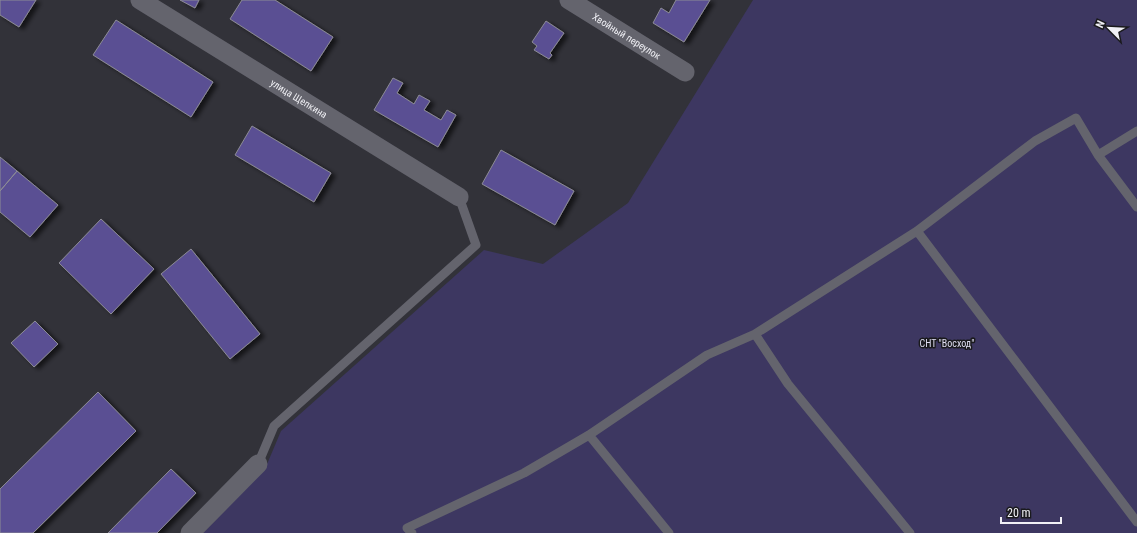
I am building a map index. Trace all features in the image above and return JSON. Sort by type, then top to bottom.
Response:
[{"type":"street","name":"улица Щепкина","points":[[140,0],[459,197]]},
{"type":"street","name":"Хвойный переулок","points":[[569,0],[685,72]]},
{"type":"street","points":[[190,533],[258,464]]},
{"type":"lane","points":[[412,533],[407,528],[524,473],[589,435],[707,356],[755,334],[917,231],[1034,141],[1076,118],[1098,155],[1137,206]]},
{"type":"lane","points":[[1098,155],[1137,131]]},
{"type":"lane","points":[[258,464],[274,426],[476,245],[459,197]]},
{"type":"lane","points":[[917,231],[1137,522]]},
{"type":"lane","points":[[755,334],[788,384],[910,533]]},
{"type":"lane","points":[[589,435],[668,533]]},
{"type":"green space","name":"СНТ \"Восход\"","points":[[753,0],[1137,0],[1137,533],[203,533],[265,469],[281,431],[484,250],[543,264],[628,203]]},
{"type":"building","points":[[0,0],[36,0],[19,27],[0,15]]},
{"type":"building","points":[[180,0],[199,0],[195,8]]},
{"type":"building","points":[[242,0],[275,0],[333,37],[311,71],[230,19]]},
{"type":"building","points":[[676,0],[710,0],[684,42],[653,23],[661,8],[669,13]]},
{"type":"building","points":[[116,20],[213,82],[191,117],[93,55]]},
{"type":"building","points":[[546,21],[564,33],[550,53],[552,55],[549,59],[534,50],[537,46],[532,42]]},
{"type":"building","points":[[393,78],[403,83],[397,93],[414,104],[419,95],[430,101],[424,110],[441,120],[447,110],[456,115],[438,147],[374,110]]},
{"type":"building","points":[[252,126],[331,173],[314,202],[235,155]]},
{"type":"building","points":[[501,150],[574,191],[555,225],[482,184]]},
{"type":"building","points":[[0,157],[17,171],[0,191]]},
{"type":"building","points":[[17,171],[58,205],[30,237],[0,212],[0,191]]},
{"type":"building","points":[[101,219],[154,269],[111,314],[59,263]]},
{"type":"building","points":[[191,249],[260,334],[230,359],[161,274]]},
{"type":"building","points":[[35,321],[58,344],[34,367],[11,343]]},
{"type":"building","points":[[98,392],[136,431],[33,533],[0,533],[0,489]]},
{"type":"building","points":[[171,469],[196,493],[157,533],[108,533]]}]
